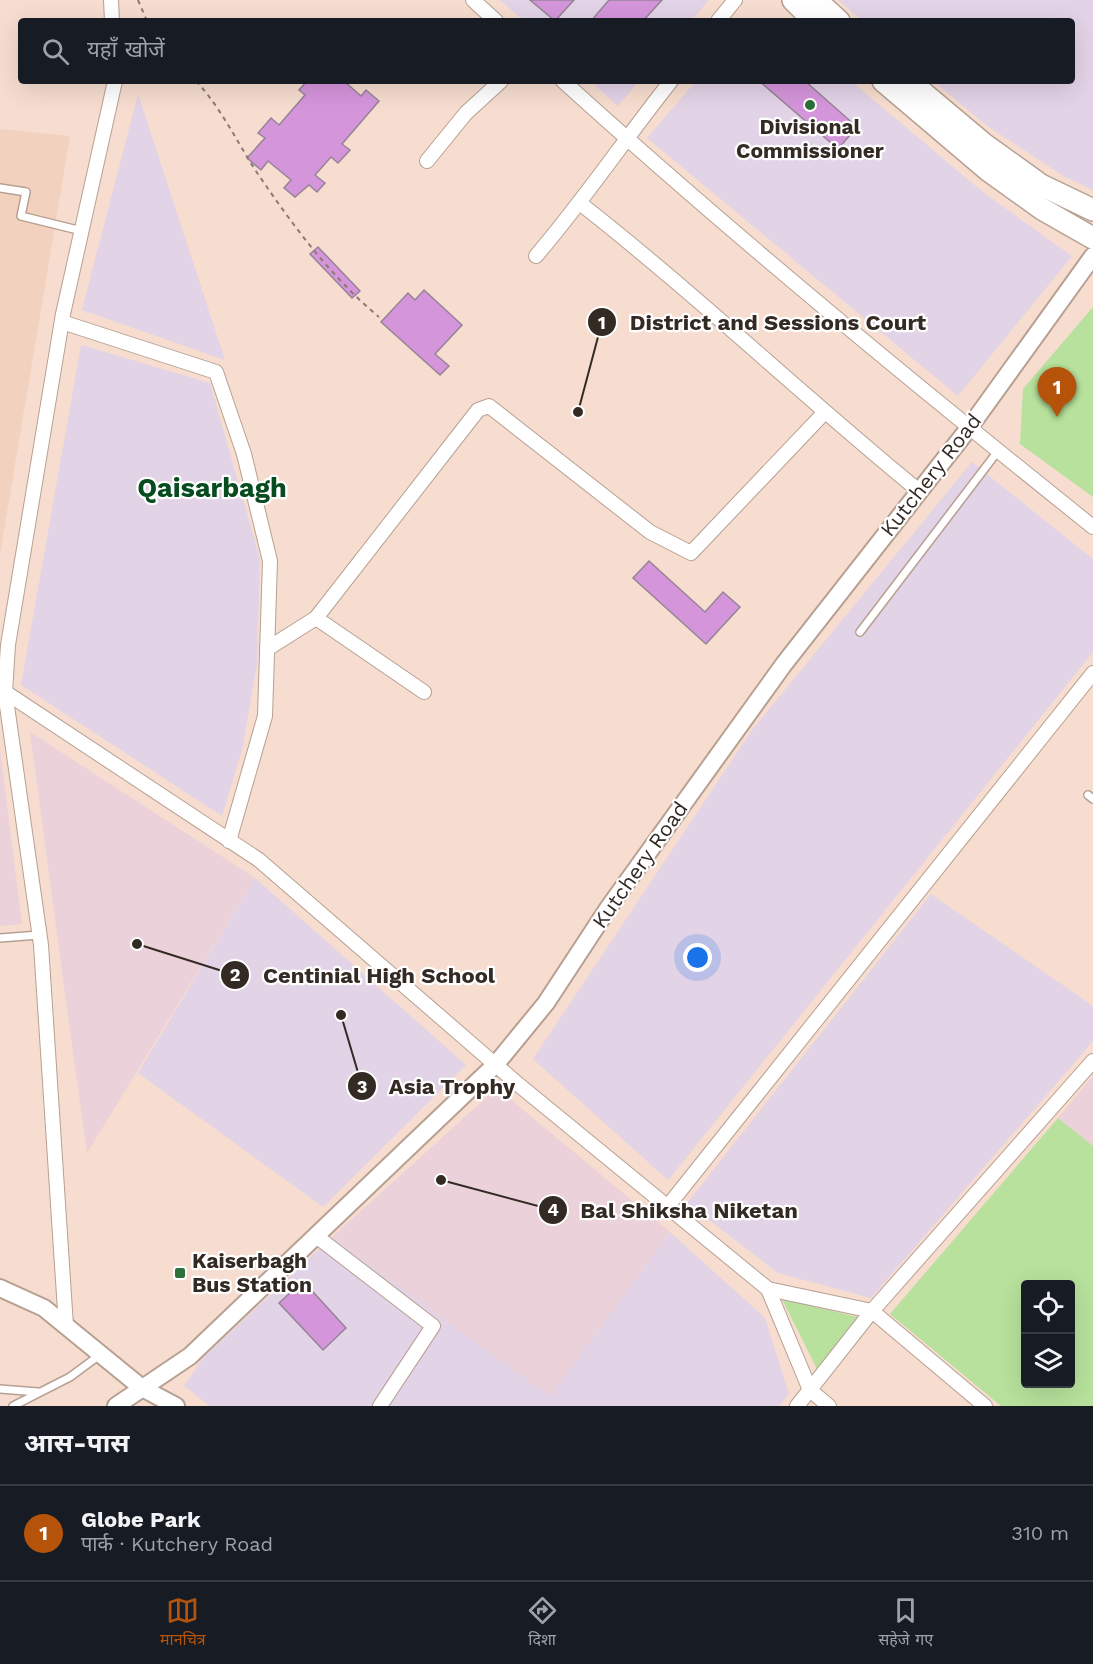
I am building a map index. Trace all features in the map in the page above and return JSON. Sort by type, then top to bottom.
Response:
[{"type":"main road","points":[[793,0],[811,18]]},
{"type":"main road","points":[[816,0],[836,18]]},
{"type":"main road","points":[[899,84],[1041,185],[1093,210]]},
{"type":"main road","points":[[899,84],[989,171],[1042,209],[1093,238]]},
{"type":"street","points":[[111,0],[112,18]]},
{"type":"street","points":[[473,0],[493,18]]},
{"type":"street","points":[[720,18],[735,0]]},
{"type":"street","points":[[66,1326],[39,934],[3,690],[8,645],[62,322],[114,84]]},
{"type":"street","points":[[428,161],[466,113],[498,84]]},
{"type":"street","points":[[566,84],[626,138],[969,428],[1093,527]]},
{"type":"street","points":[[536,256],[581,204],[626,138],[669,84]]},
{"type":"street","points":[[581,204],[650,259],[824,413],[920,491]]},
{"type":"street","name":"Kutchery Road","points":[[116,1406],[190,1356],[496,1064],[546,1003],[609,907],[784,664],[969,428],[1093,256]]},
{"type":"street","points":[[62,322],[216,372],[244,454],[270,561],[265,716],[228,841]]},
{"type":"street","points":[[267,649],[316,618],[478,410],[489,406],[650,532],[691,553],[824,413]]},
{"type":"street","points":[[316,618],[424,692]]},
{"type":"street","points":[[668,1206],[1093,673]]},
{"type":"street","points":[[3,690],[259,860],[496,1064],[768,1289],[810,1390],[829,1406]]},
{"type":"street","points":[[797,1406],[873,1311],[1093,1061]]},
{"type":"street","points":[[316,1236],[434,1326],[380,1406]]},
{"type":"street","points":[[0,1288],[45,1308],[142,1388],[176,1406]]},
{"type":"street","points":[[768,1289],[873,1311],[985,1406]]},
{"type":"lane","points":[[0,188],[26,192],[21,216],[82,231]]},
{"type":"lane","points":[[861,632],[998,451]]},
{"type":"lane","points":[[0,938],[39,934]]},
{"type":"lane","points":[[13,1406],[70,1377],[101,1354]]},
{"type":"lane","points":[[0,1389],[38,1392]]},
{"type":"path","points":[[138,0],[146,18]]},
{"type":"path","points":[[199,84],[213,99],[259,176],[313,249],[358,299],[379,317]]},
{"type":"shaded area","points":[[500,0],[709,0],[694,18],[521,18]]},
{"type":"shaded area","points":[[838,0],[1093,0],[1093,190],[1065,177],[986,125],[937,84],[1075,84],[1075,18],[859,18]]},
{"type":"shaded area","points":[[593,84],[636,84],[618,106]]},
{"type":"shaded area","points":[[693,84],[855,84],[984,193],[1072,256],[958,396],[647,138]]},
{"type":"shaded area","points":[[138,94],[225,360],[82,310]]},
{"type":"shaded area","points":[[0,129],[70,136],[0,554]]},
{"type":"shaded area","points":[[81,345],[210,383],[260,559],[257,664],[242,750],[222,816],[21,685]]},
{"type":"shaded area","points":[[972,462],[1093,559],[1093,652],[668,1180],[533,1059],[752,730]]},
{"type":"shaded area","points":[[30,732],[255,878],[87,1153],[67,1009]]},
{"type":"shaded area","points":[[0,749],[22,924],[0,926]]},
{"type":"shaded area","points":[[255,878],[466,1065],[323,1207],[138,1073]]},
{"type":"shaded area","points":[[931,894],[1093,1006],[1093,1041],[871,1298],[778,1273],[687,1203]]},
{"type":"shaded area","points":[[1093,1076],[1093,1146],[1058,1118]]},
{"type":"shaded area","points":[[497,1088],[670,1232],[550,1396],[332,1237]]},
{"type":"shaded area","points":[[670,1232],[765,1318],[789,1394],[779,1406],[210,1406],[184,1386],[203,1358],[332,1237],[550,1396]]},
{"type":"green space","points":[[1093,307],[1093,497],[1020,444],[1023,389]]},
{"type":"green space","points":[[1058,1118],[1093,1146],[1093,1406],[1001,1406],[890,1314]]},
{"type":"green space","points":[[782,1299],[857,1317],[817,1369]]},
{"type":"building","points":[[530,0],[574,0],[558,18],[551,18]]},
{"type":"building","points":[[609,0],[662,0],[646,18],[594,18]]},
{"type":"building","points":[[304,84],[347,84],[361,96],[366,90],[379,101],[342,144],[350,150],[338,163],[331,157],[315,175],[325,183],[317,192],[309,185],[295,197],[284,188],[291,180],[268,161],[261,170],[247,158],[265,138],[258,133],[271,118],[279,125],[305,95],[299,90]]},
{"type":"building","name":"Divisional Commissioner","points":[[762,84],[808,84],[857,127],[838,149]]},
{"type":"building","points":[[318,247],[360,291],[352,298],[310,254]]},
{"type":"building","points":[[424,290],[462,325],[435,354],[449,366],[440,375],[381,322],[408,293],[415,300]]},
{"type":"building","points":[[649,561],[705,612],[723,592],[740,607],[706,644],[633,578]]},
{"type":"building","points":[[303,1281],[346,1328],[323,1350],[279,1303]]},
{"type":"place","name":"Divisional Commissioner","points":[[810,105]]},
{"type":"place","name":"District and Sessions Court","points":[[578,412]]},
{"type":"place","name":"Globe Park","points":[[1057,417]]},
{"type":"place","name":"Centinial High School","points":[[137,944]]},
{"type":"place","name":"Asia Trophy","points":[[341,1015]]},
{"type":"place","name":"Bal Shiksha Niketan","points":[[441,1180]]},
{"type":"place","name":"Kaiserbagh Bus Station","points":[[180,1273]]},
{"type":"district","name":"Qaisarbagh","points":[[212,488]]}]
